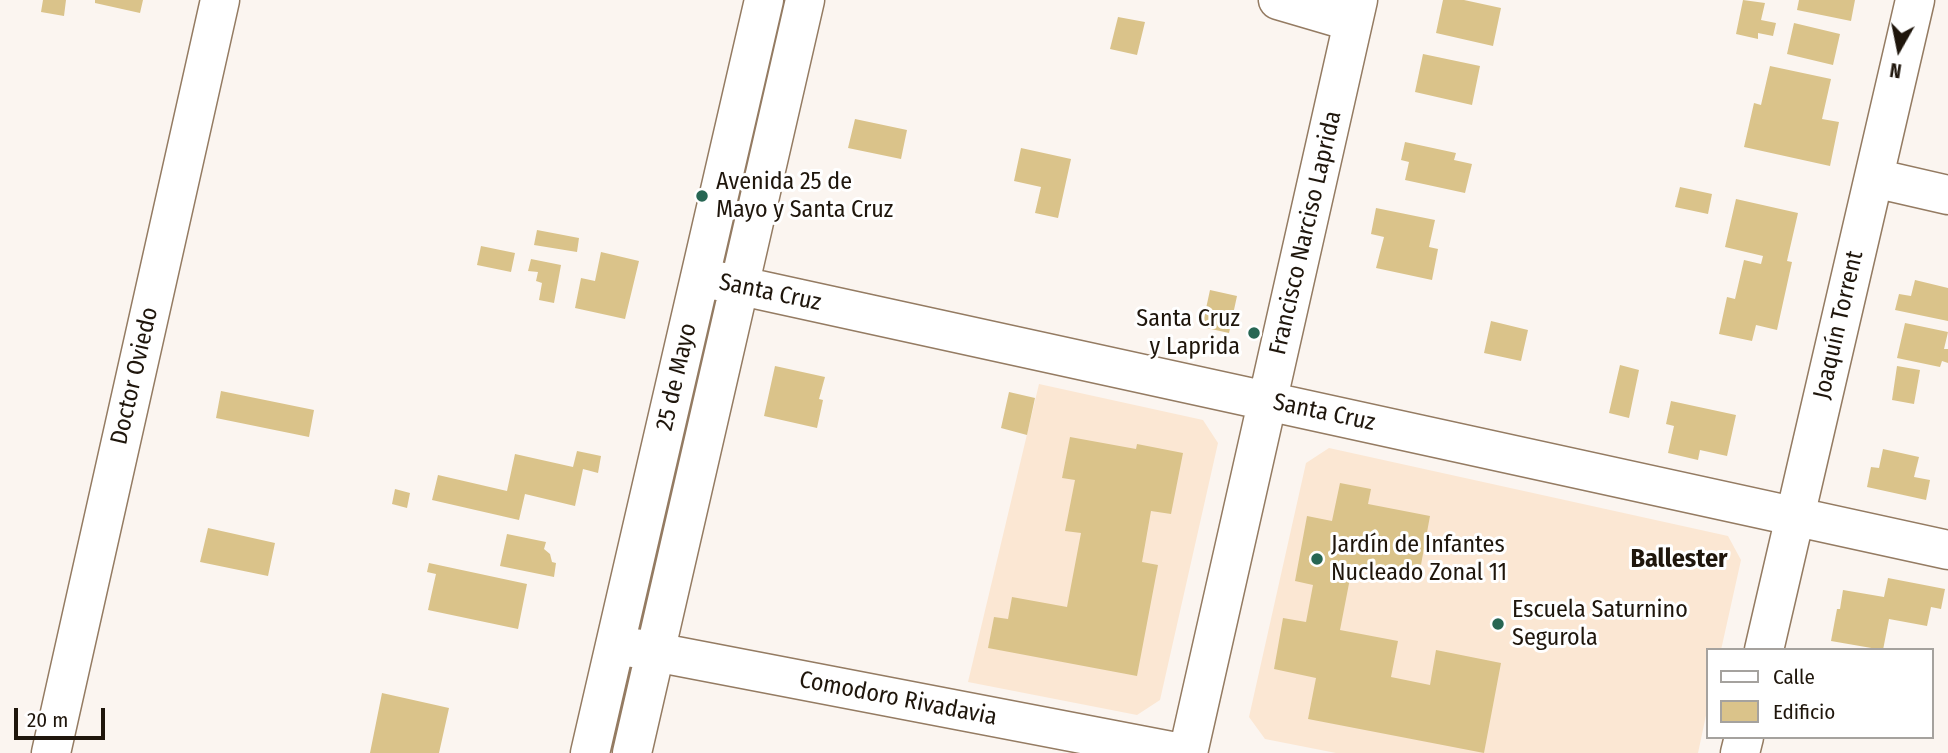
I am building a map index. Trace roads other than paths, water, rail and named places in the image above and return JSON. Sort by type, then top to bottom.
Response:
[{"type":"street","name":"Doctor Oviedo","points":[[51,753],[220,0]]},
{"type":"street","name":"25 de Mayo","points":[[590,753],[764,0]]},
{"type":"street","name":"25 de Mayo","points":[[632,753],[805,0]]},
{"type":"street","points":[[1278,0],[1356,11]]},
{"type":"street","name":"Joaquín Torrent","points":[[1764,648],[1915,0]]},
{"type":"street","name":"Francisco Narciso Laprida","points":[[1188,753],[1356,11]]},
{"type":"street","points":[[1874,178],[1948,195]]},
{"type":"street","name":"Santa Cruz","points":[[700,277],[1948,550]]},
{"type":"street","name":"Comodoro Rivadavia","points":[[615,645],[1181,753]]},
{"type":"place","name":"Avenida 25 de Mayo y Santa Cruz","points":[[702,196]]},
{"type":"place","name":"Santa Cruz y Laprida","points":[[1254,333]]},
{"type":"place","name":"Jardín de Infantes Nucleado Zonal 11","points":[[1317,559]]},
{"type":"place","name":"Escuela Saturnino Segurola","points":[[1498,624]]},
{"type":"district","name":"Ballester","points":[[1679,560]]}]
